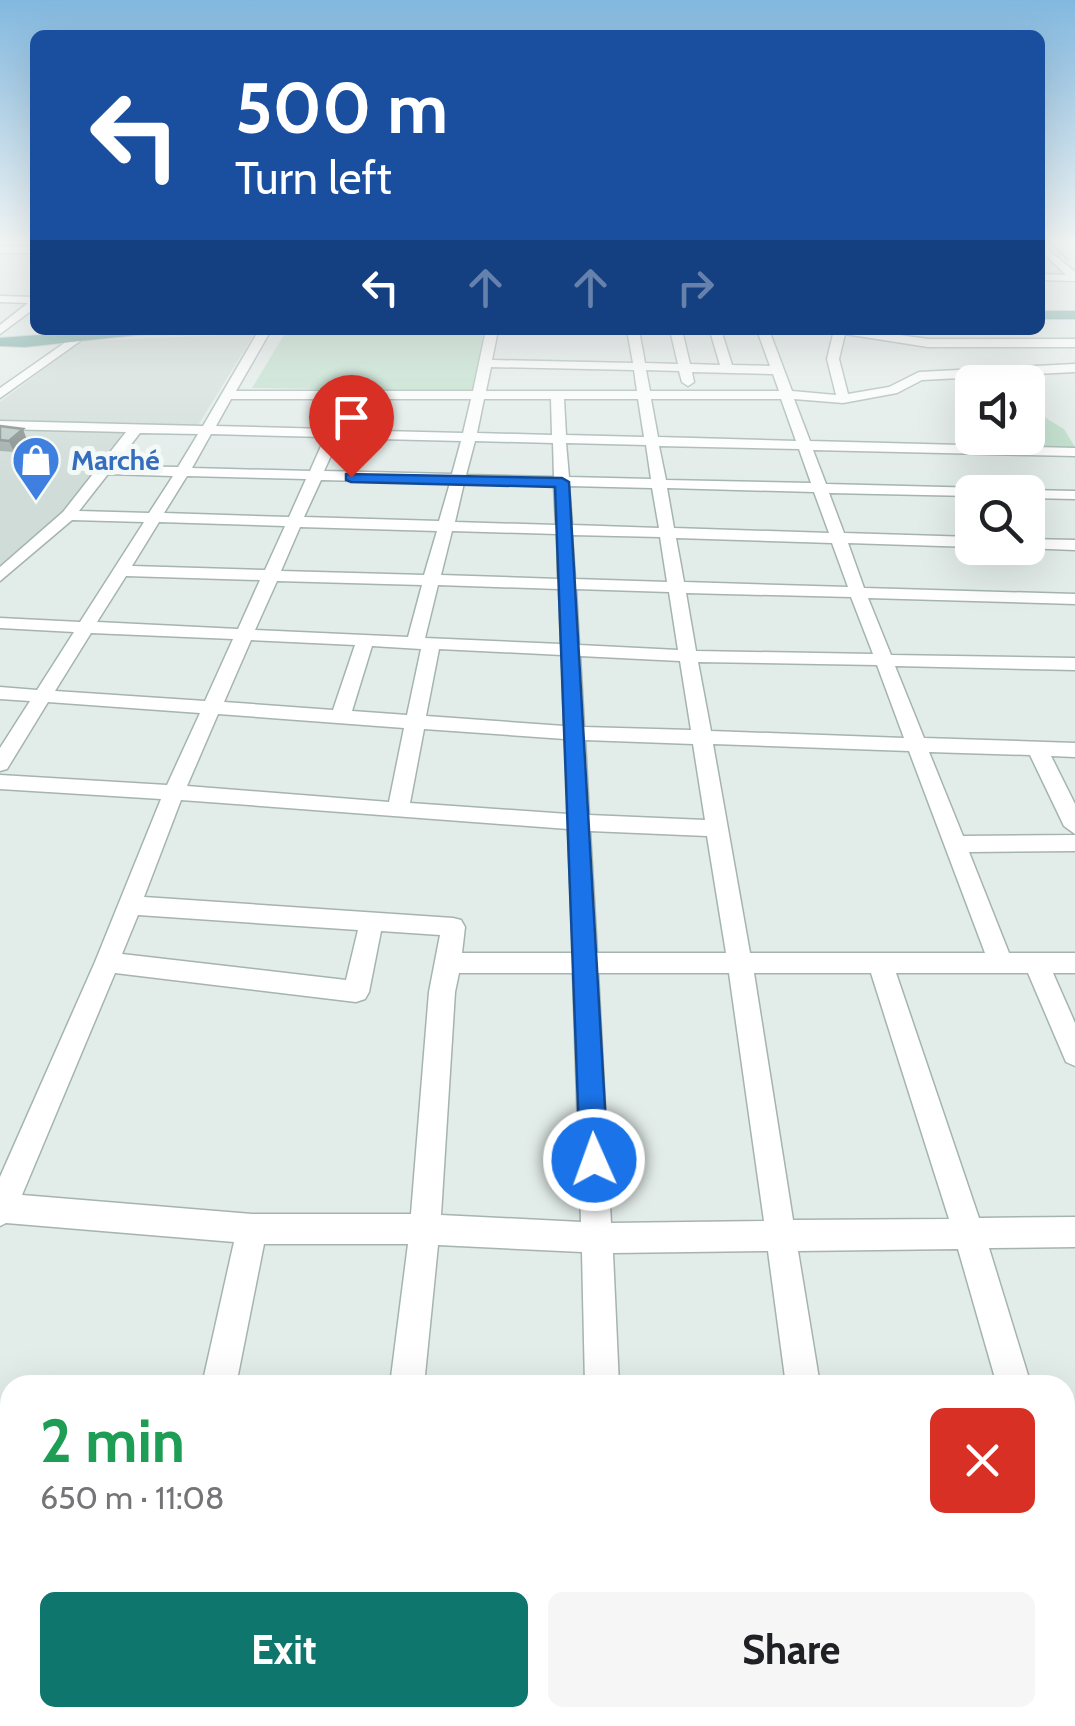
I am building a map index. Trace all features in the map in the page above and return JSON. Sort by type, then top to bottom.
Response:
[{"type":"main road","points":[[0,342],[108,335]]},
{"type":"street","points":[[0,764],[155,518],[262,335]]},
{"type":"street","points":[[398,809],[418,722],[430,580],[480,396],[491,335]]},
{"type":"street","points":[[633,335],[740,962],[802,1375]]},
{"type":"street","points":[[677,335],[691,395]]},
{"type":"street","points":[[717,335],[727,368]]},
{"type":"street","points":[[766,335],[883,660],[1000,961]]},
{"type":"street","points":[[839,335],[833,359],[843,399]]},
{"type":"street","points":[[874,335],[1023,365]]},
{"type":"street","points":[[0,394],[6,386],[77,339]]},
{"type":"street","points":[[928,343],[1075,343]]},
{"type":"street","points":[[486,363],[778,370]]},
{"type":"street","points":[[1045,368],[1075,368]]},
{"type":"street","points":[[228,395],[788,395],[843,399],[893,390],[920,376],[955,374]]},
{"type":"street","points":[[351,395],[174,790],[1,1209],[252,1229],[426,1228],[597,1238],[1075,1232]]},
{"type":"street","points":[[557,398],[576,825],[587,963],[602,1375]]},
{"type":"street","points":[[0,424],[334,436],[1075,452]]},
{"type":"street","points":[[0,576],[68,514],[136,430]]},
{"type":"street","points":[[106,470],[955,491]]},
{"type":"street","points":[[1045,494],[1075,495]]},
{"type":"street","points":[[68,514],[955,541]]},
{"type":"street","points":[[1045,544],[1075,545]]},
{"type":"street","points":[[122,571],[1075,599]]},
{"type":"street","points":[[0,622],[689,656],[1075,664]]},
{"type":"street","points":[[340,717],[365,641]]},
{"type":"street","points":[[0,693],[573,733],[1075,750]]},
{"type":"street","points":[[1038,750],[1075,826]]},
{"type":"street","points":[[0,782],[174,790],[576,825],[716,828]]},
{"type":"street","points":[[957,844],[1075,843]]},
{"type":"street","points":[[129,906],[453,927],[442,992],[426,1228],[408,1375]]},
{"type":"street","points":[[106,962],[356,992],[372,920]]},
{"type":"street","points":[[449,963],[1075,964]]},
{"type":"street","points":[[880,963],[1011,1375]]},
{"type":"street","points":[[1037,964],[1075,1054]]},
{"type":"street","points":[[222,1375],[252,1229]]},
{"type":"shaded area","points":[[253,335],[197,427],[0,420],[0,402],[81,341]]},
{"type":"shaded area","name":"Marché","points":[[0,426],[130,432],[61,516],[0,571]]},
{"type":"green space","points":[[284,335],[485,335],[472,391],[252,388]]},
{"type":"green space","points":[[1045,417],[1064,429],[1075,447],[1045,450]]},
{"type":"building","points":[[0,426],[23,429],[9,441],[0,440]]},
{"type":"place","name":"Marché","points":[[36,502]]},
{"type":"route","points":[[351,477],[562,482],[594,1160]]}]
